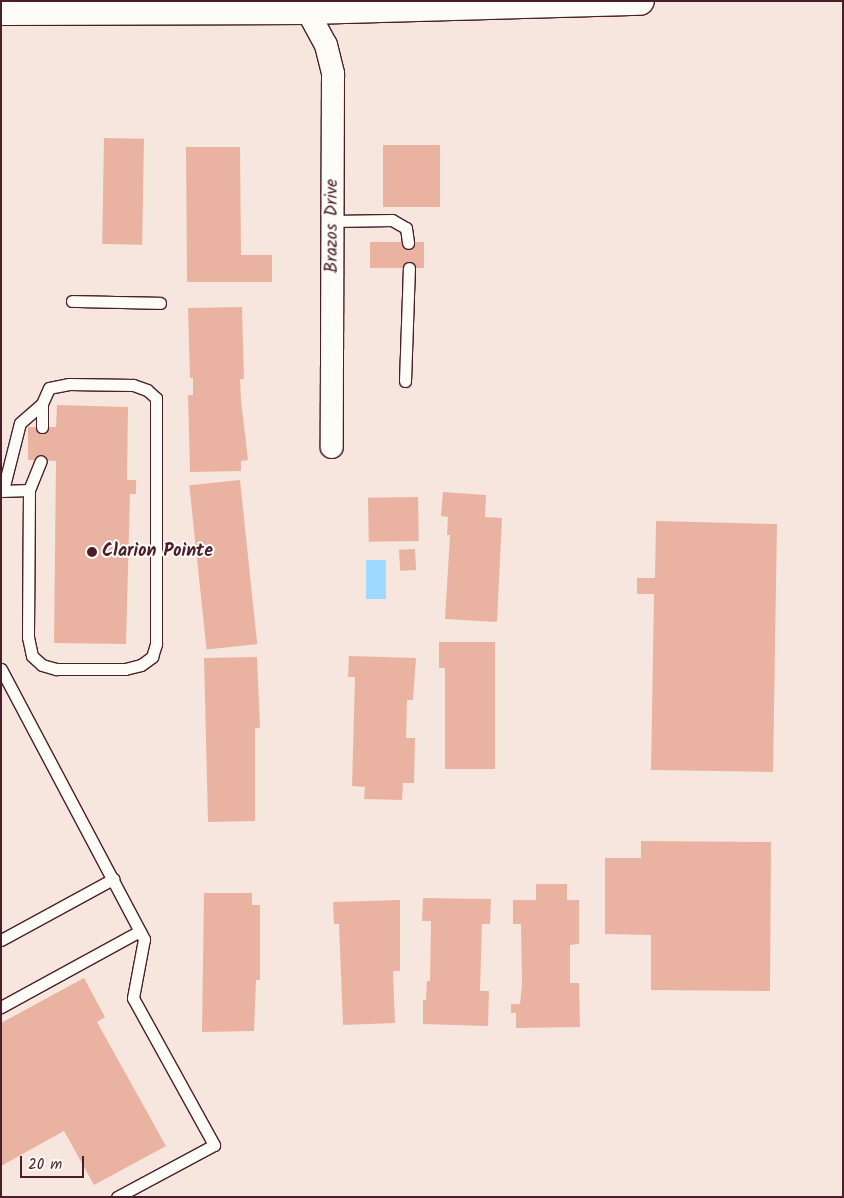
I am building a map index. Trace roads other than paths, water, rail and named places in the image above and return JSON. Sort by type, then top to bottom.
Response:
[{"type":"main road","points":[[1,11],[307,4],[640,1]]},
{"type":"street","name":"Brazos Drive","points":[[307,4],[326,44],[333,74],[332,447]]},
{"type":"lane","points":[[333,221],[392,220],[406,228],[408,243]]},
{"type":"lane","points":[[405,381],[409,268]]},
{"type":"lane","points":[[72,301],[160,303]]},
{"type":"lane","points":[[41,461],[29,490],[28,637],[32,656],[42,665],[56,669],[125,669],[141,665],[152,657],[156,644],[156,398],[147,390],[133,385],[69,384],[49,388],[42,404],[42,427]]},
{"type":"lane","points":[[29,490],[2,490],[20,423],[42,404]]},
{"type":"lane","points":[[1,669],[144,939],[133,998],[214,1145],[117,1197]]},
{"type":"lane","points":[[1,940],[113,879]]},
{"type":"lane","points":[[1,1006],[140,931]]},
{"type":"water","points":[[366,560],[386,560],[386,599],[366,599]]},
{"type":"place","name":"Clarion Pointe","points":[[92,552]]}]
